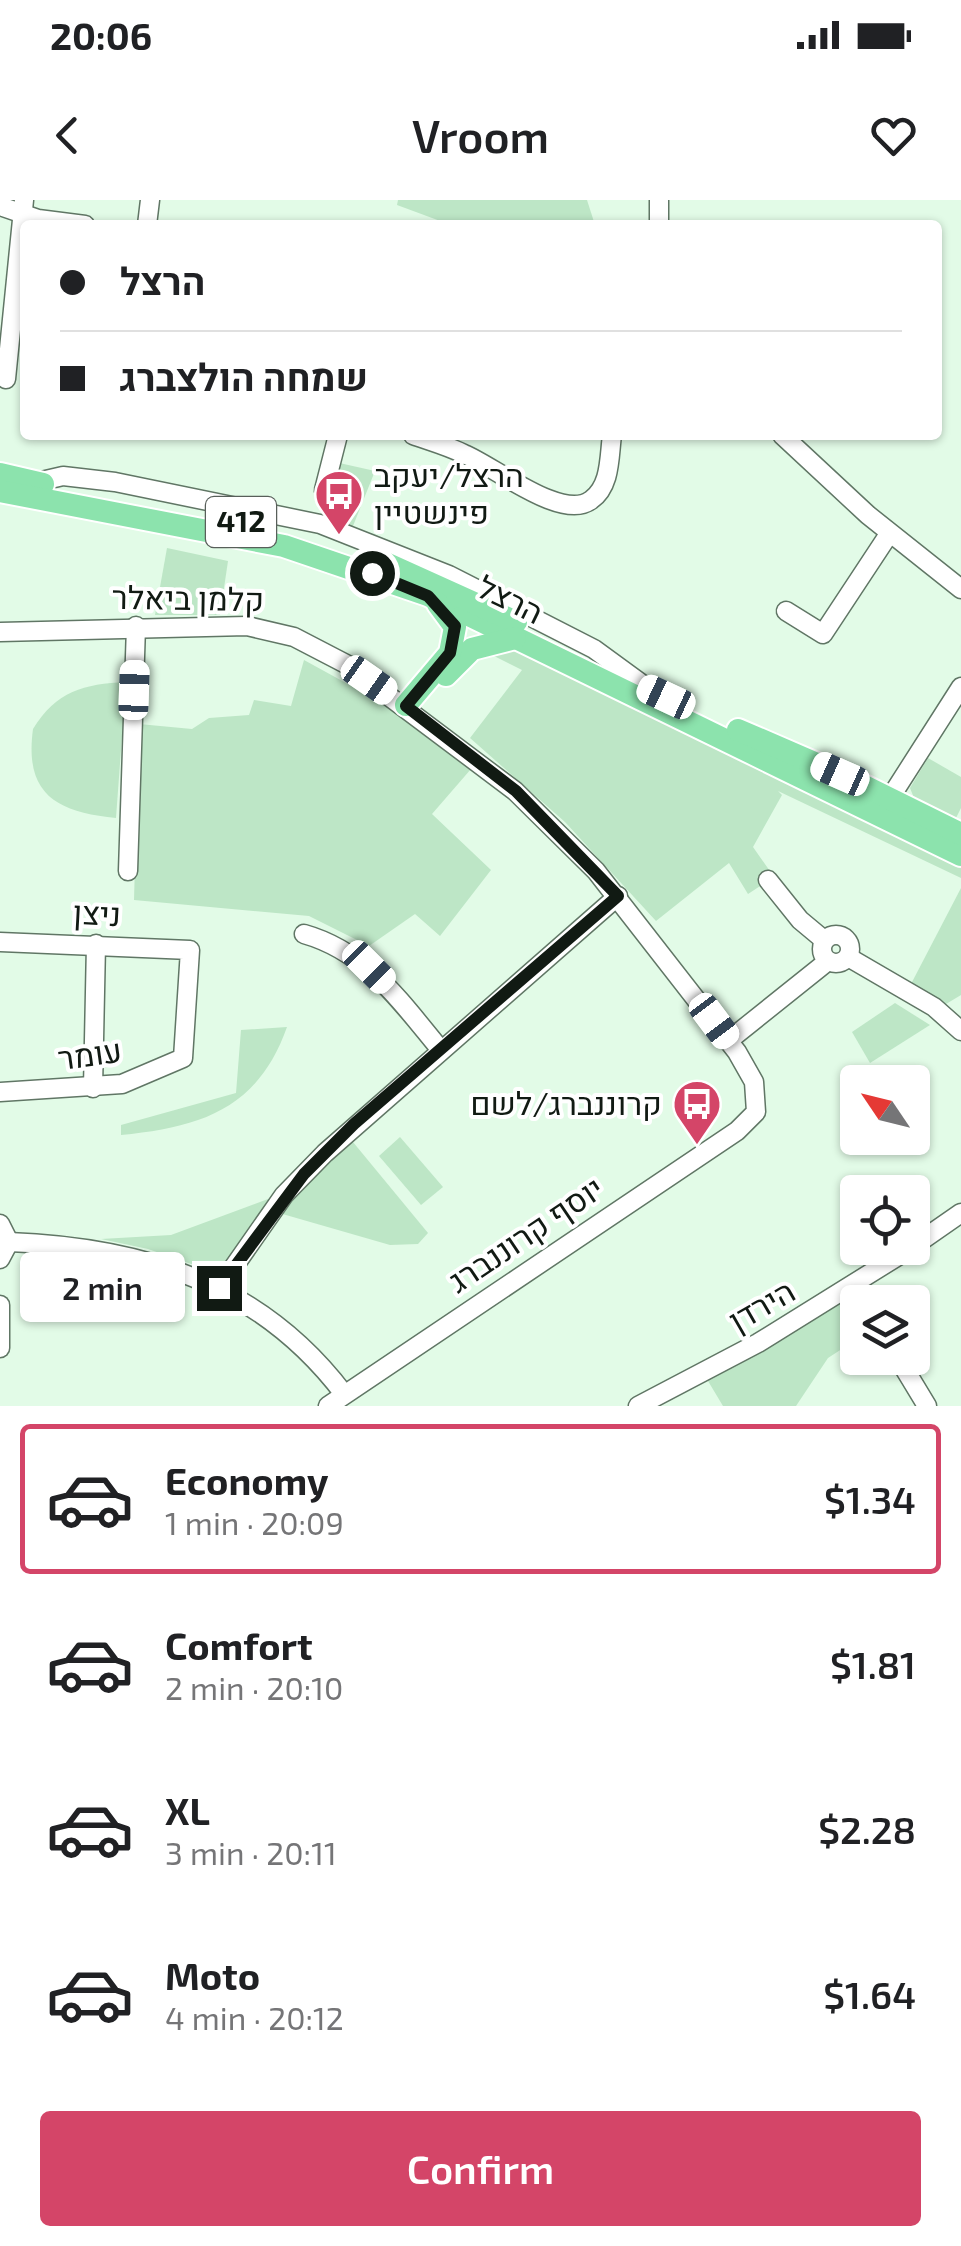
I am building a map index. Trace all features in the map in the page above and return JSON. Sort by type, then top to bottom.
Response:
[{"type":"main road","name":"הרצל","points":[[0,474],[323,542],[397,567],[515,638],[885,806],[961,834]]},
{"type":"main road","name":"הרצל","points":[[0,491],[284,546],[475,611],[646,687],[885,806],[961,855]]},
{"type":"main road","points":[[410,708],[450,653],[455,639],[452,620],[428,596]]},
{"type":"main road","points":[[458,660],[475,611]]},
{"type":"main road","points":[[410,708],[458,660],[482,644],[515,638]]},
{"type":"street","points":[[0,206],[23,207],[68,220]]},
{"type":"street","points":[[6,379],[20,237]]},
{"type":"street","points":[[324,490],[337,440]]},
{"type":"street","points":[[427,440],[464,453],[542,496],[570,506],[589,502],[600,490],[611,440]]},
{"type":"street","points":[[787,440],[889,534],[961,589]]},
{"type":"street","points":[[36,482],[63,476],[115,482],[320,524],[464,582],[594,649],[646,687]]},
{"type":"street","points":[[786,611],[824,634],[889,534]]},
{"type":"street","name":"קלמן ביאלר","points":[[0,632],[213,624],[279,631],[346,664],[410,708],[516,791],[618,896],[728,1040],[754,1082],[756,1112]]},
{"type":"street","points":[[128,871],[136,626]]},
{"type":"street","points":[[885,806],[961,687]]},
{"type":"street","points":[[768,880],[800,920],[824,940]]},
{"type":"street","points":[[219,1288],[304,1174],[440,1049],[618,896]]},
{"type":"street","points":[[304,934],[337,945],[369,967],[440,1049]]},
{"type":"street","points":[[832,934],[846,938],[848,956],[836,963],[828,961],[822,953],[824,940],[832,934]]},
{"type":"street","name":"ניצן","points":[[0,942],[190,950],[183,1058]]},
{"type":"street","points":[[93,1088],[96,944]]},
{"type":"street","points":[[848,956],[934,1006],[961,1030]]},
{"type":"street","points":[[728,1040],[828,961]]},
{"type":"street","name":"עומר","points":[[0,1092],[93,1088],[138,1079],[183,1058]]},
{"type":"street","name":"יוסף קרוננברג","points":[[328,1406],[737,1131],[756,1112]]},
{"type":"street","name":"הירדן","points":[[930,1235],[961,1213]]},
{"type":"street","points":[[0,1224],[5,1250],[102,1248],[180,1269],[219,1288],[305,1350],[344,1394]]},
{"type":"street","name":"הירדן","points":[[871,1285],[892,1265]]},
{"type":"street","points":[[0,1305],[0,1348]]},
{"type":"street","name":"הירדן","points":[[638,1406],[840,1305]]},
{"type":"street","points":[[908,1375],[927,1406]]},
{"type":"green space","points":[[398,200],[587,200],[593,220],[438,220],[397,205]]},
{"type":"green space","points":[[335,462],[375,471],[351,531],[323,521]]},
{"type":"green space","points":[[167,548],[228,561],[220,615],[155,615]]},
{"type":"green space","points":[[499,642],[961,863],[961,878],[778,791],[782,795],[753,847],[774,877],[748,894],[729,863],[656,921],[565,822],[470,738],[522,670],[476,647]]},
{"type":"green space","points":[[304,660],[386,705],[471,769],[432,814],[491,870],[440,936],[415,914],[369,946],[309,916],[134,900],[139,724],[192,729],[209,718],[249,715],[254,700],[291,706]]},
{"type":"green space","points":[[126,682],[116,818],[61,805],[40,785],[34,770],[33,729],[51,706],[72,692]]},
{"type":"green space","points":[[928,758],[961,777],[961,808],[956,818],[914,798],[910,788]]},
{"type":"green space","points":[[961,888],[961,995],[946,1004],[911,984]]},
{"type":"green space","points":[[895,1003],[930,1025],[870,1063],[852,1032]]},
{"type":"green space","points":[[287,1027],[260,1077],[223,1109],[177,1126],[121,1135],[121,1125],[236,1093],[241,1030]]},
{"type":"green space","points":[[348,1136],[428,1233],[418,1244],[390,1245],[279,1213]]},
{"type":"green space","points":[[400,1137],[443,1187],[421,1205],[379,1156]]},
{"type":"green space","points":[[276,1196],[220,1274],[148,1249],[101,1239],[171,1235]]},
{"type":"green space","points":[[840,1301],[840,1350],[828,1358],[796,1406],[723,1406],[705,1376]]},
{"type":"place","name":"הרצל/יעקב פינשטיין","points":[[339,536]]},
{"type":"place","name":"קרוננברג/לשם","points":[[697,1146]]},
{"type":"route","points":[[219,1288],[284,1195],[354,1124],[618,896],[516,791],[406,706],[450,653],[455,626],[428,596],[372,573]]}]
